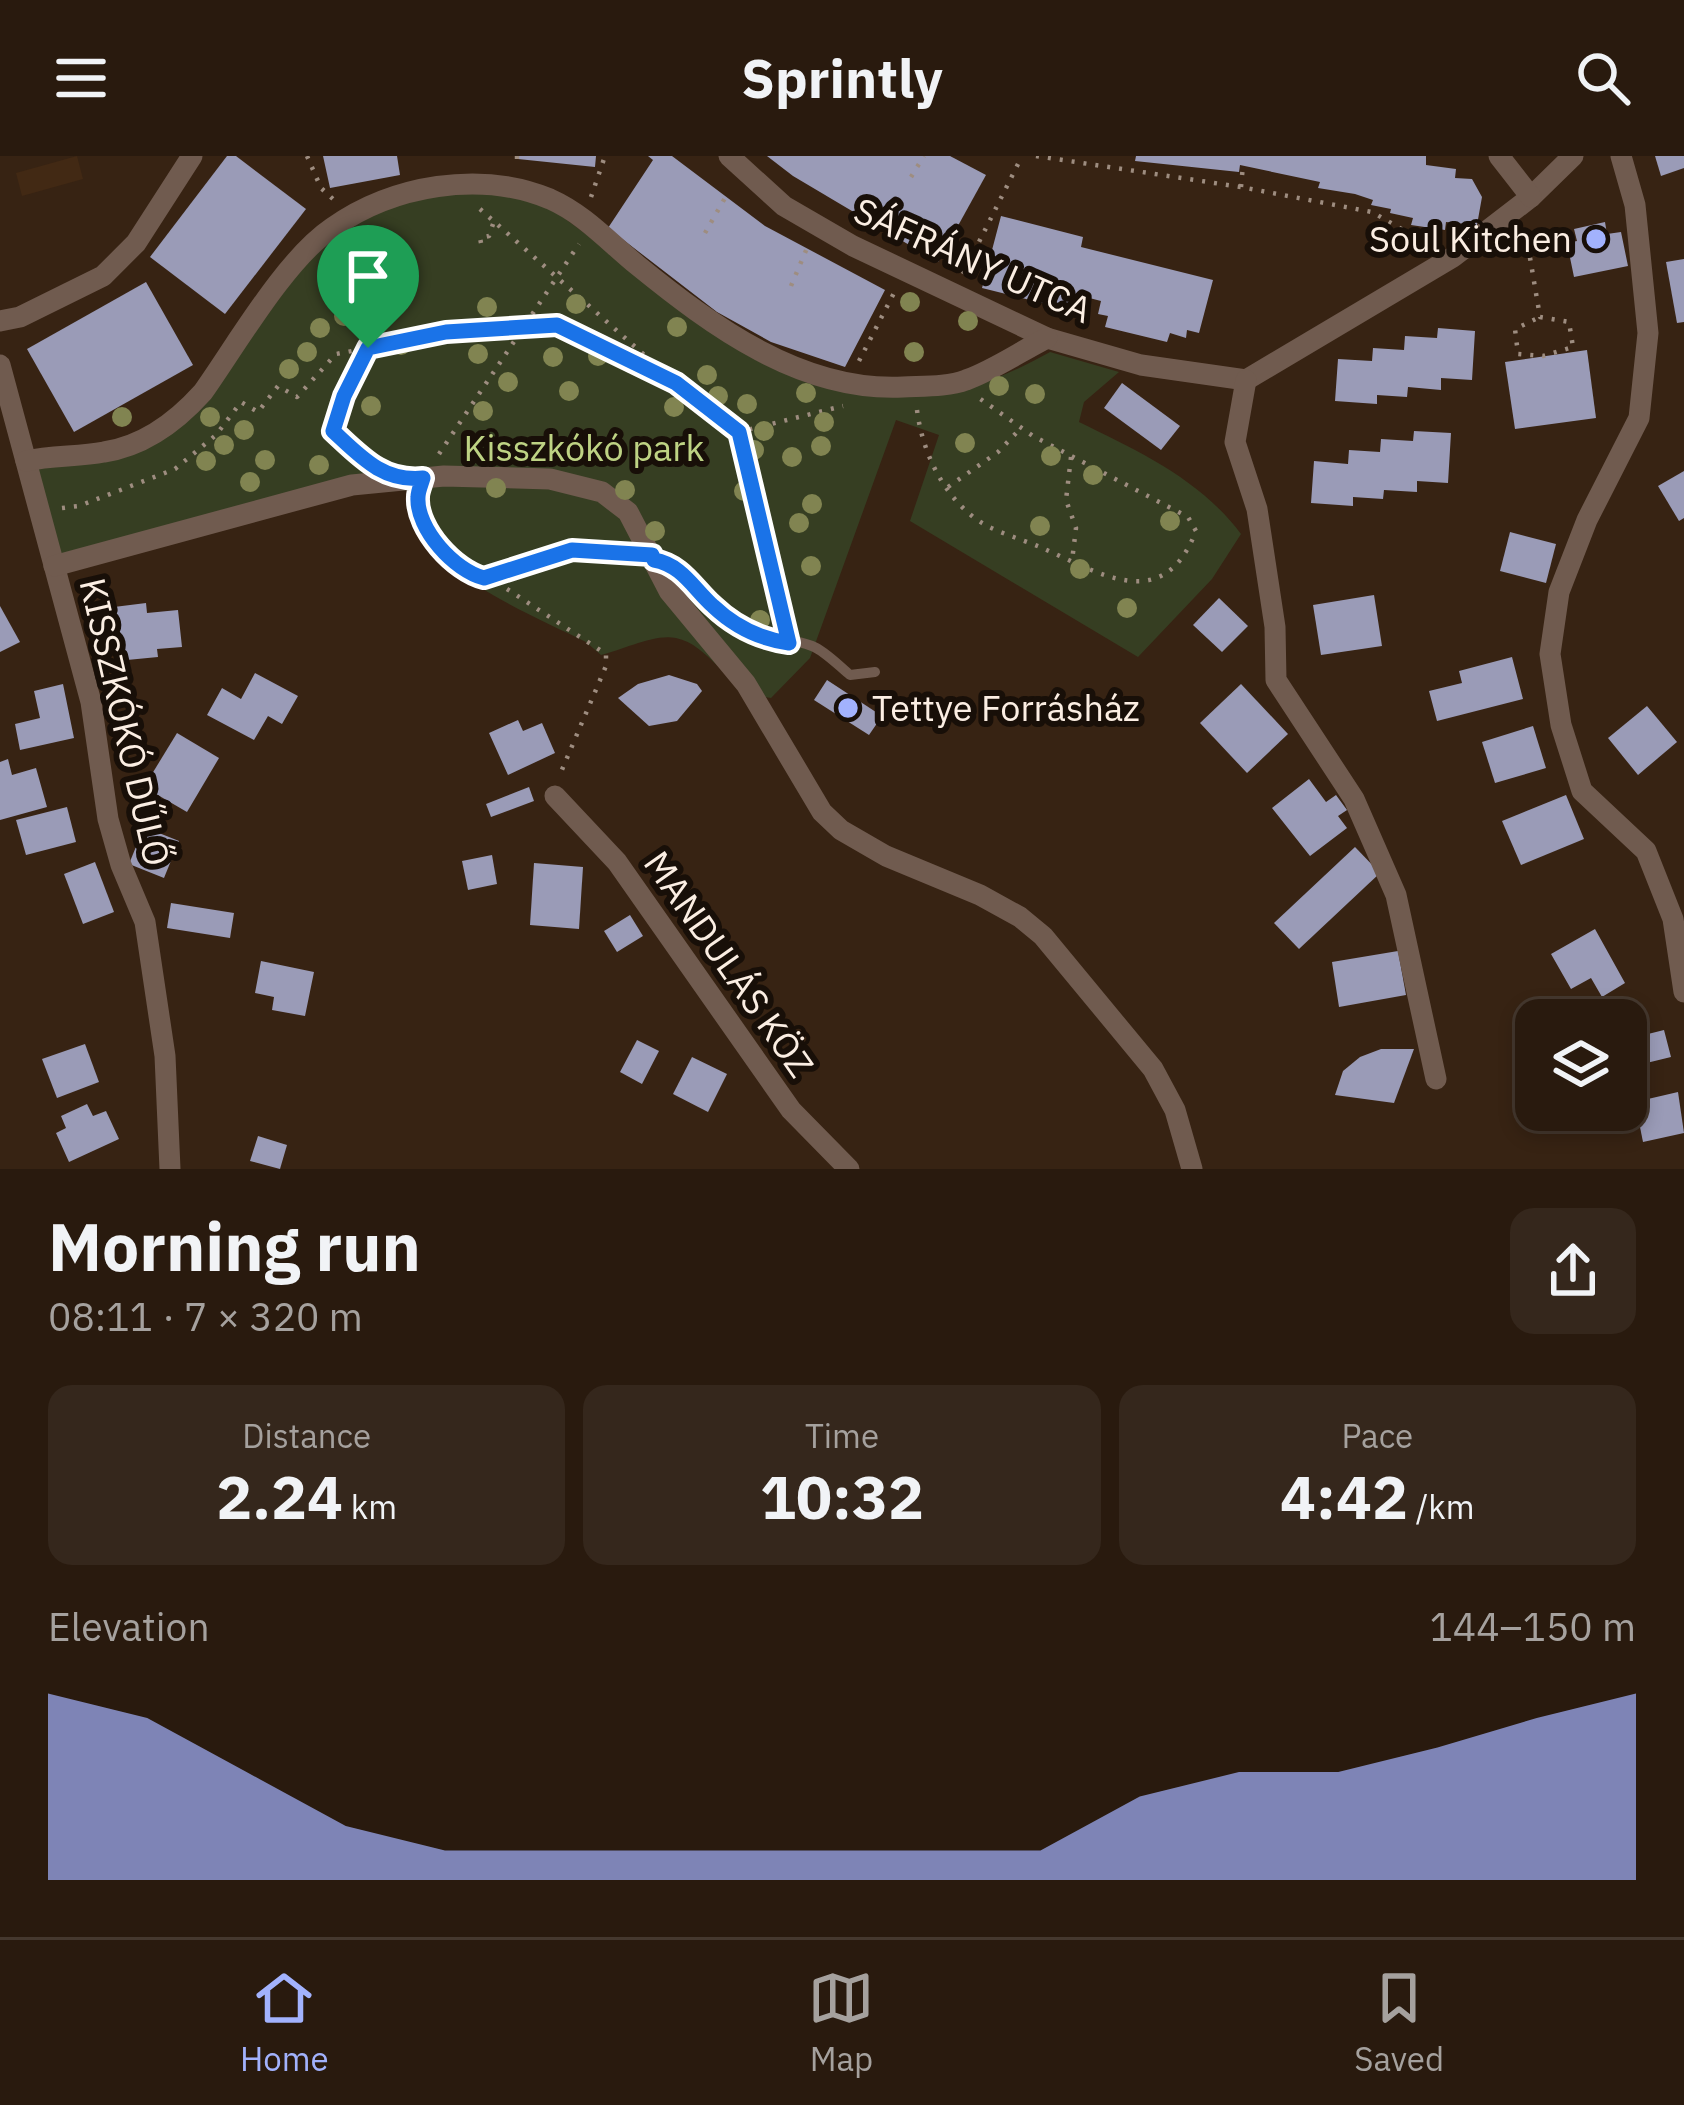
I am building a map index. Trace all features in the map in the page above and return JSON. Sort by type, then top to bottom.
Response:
[{"type":"street","points":[[0,321],[20,317],[104,276],[136,243],[192,156]]},
{"type":"street","name":"SÁFRÁNY UTCA","points":[[729,156],[784,206],[853,246],[1047,338],[1141,365],[1246,380]]},
{"type":"street","points":[[1499,156],[1531,197]]},
{"type":"street","points":[[1436,1079],[1396,895],[1354,800],[1276,680],[1275,627],[1257,509],[1235,442],[1246,380],[1454,257],[1531,197],[1574,156]]},
{"type":"street","points":[[1621,156],[1635,205],[1648,334],[1639,418],[1587,520],[1558,592],[1550,654],[1561,724],[1582,791],[1646,851],[1672,919],[1684,992]]},
{"type":"street","points":[[26,461],[56,454],[106,452],[150,437],[185,412],[302,255],[330,229],[400,194],[460,184],[508,187],[551,200],[588,222],[696,311],[768,358],[858,386],[963,382],[1047,338]]},
{"type":"street","name":"KISSZKÓKÓ DŰLŐ","points":[[0,365],[91,701],[108,819],[145,922],[165,1056],[170,1169]]},
{"type":"street","points":[[54,566],[352,485],[423,478],[550,478],[602,492],[628,512],[680,606],[746,684],[822,812],[841,830],[886,856],[980,895],[1020,917],[1042,936],[1153,1069],[1175,1110],[1192,1169]]},
{"type":"street","name":"MANDULÁS KÖZ","points":[[557,787],[617,862],[791,1110],[849,1169]]},
{"type":"lane","points":[[423,478],[417,500],[429,534],[472,575],[484,578],[572,550],[653,558],[680,572],[714,608],[743,628],[768,640],[813,646],[850,675],[875,672]]},
{"type":"path","points":[[308,156],[320,188],[351,217]]},
{"type":"path","points":[[423,478],[588,222],[604,156]]},
{"type":"path","points":[[911,177],[924,156]]},
{"type":"path","points":[[953,292],[1022,156]]},
{"type":"path","points":[[1036,156],[1372,212],[1454,257]]},
{"type":"path","points":[[1241,187],[1243,165]]},
{"type":"path","points":[[460,184],[464,199],[494,219],[676,383],[739,432],[789,643]]},
{"type":"path","points":[[705,233],[725,198]]},
{"type":"path","points":[[481,243],[479,238],[489,236],[494,219]]},
{"type":"path","points":[[1526,234],[1540,317]]},
{"type":"path","points":[[791,286],[807,248]]},
{"type":"path","points":[[739,432],[831,411],[866,395],[858,386],[906,270]]},
{"type":"path","points":[[1540,317],[1568,322],[1574,347],[1543,356],[1518,354],[1515,329],[1540,317]]},
{"type":"path","points":[[40,514],[79,506],[175,469],[216,435],[242,402],[258,412],[278,386],[297,397],[337,354],[446,332],[557,325],[676,383]]},
{"type":"path","points":[[368,348],[333,431],[400,481]]},
{"type":"path","points":[[914,387],[925,455],[972,516],[1131,584],[1157,579],[1189,549],[1196,531],[1176,508],[1021,428],[986,405],[963,382]]},
{"type":"path","points":[[948,487],[998,452],[1021,428]]},
{"type":"path","points":[[1071,457],[1066,500],[1076,528],[1072,561]]},
{"type":"path","points":[[496,575],[516,597],[606,654],[606,667],[557,787]]},
{"type":"shaded area","points":[[77,156],[83,179],[22,196],[16,173]]},
{"type":"green space","name":"Kisszkókó park","points":[[507,193],[543,204],[708,329],[760,362],[795,375],[861,392],[917,396],[969,387],[1050,352],[1119,372],[1084,402],[1079,422],[1187,482],[1241,534],[1212,579],[1138,657],[910,521],[939,435],[896,420],[810,658],[771,698],[743,688],[688,642],[657,638],[601,655],[586,642],[504,601],[448,564],[427,542],[414,517],[410,490],[355,494],[63,572],[33,467],[105,460],[204,402],[306,262],[341,232],[378,211],[436,194]]},
{"type":"building","points":[[227,156],[236,156],[306,209],[225,314],[150,257]]},
{"type":"building","points":[[323,156],[397,156],[400,175],[330,188]]},
{"type":"building","points":[[519,156],[596,156],[595,167]]},
{"type":"building","points":[[648,156],[672,156],[765,226],[885,290],[845,367],[771,342],[717,312],[608,228],[653,160]]},
{"type":"building","points":[[767,156],[950,156],[986,175],[938,262]]},
{"type":"building","points":[[1136,156],[1426,156],[1426,165],[1456,169],[1455,178],[1472,179],[1482,197],[1477,225],[1446,222],[1445,230],[1411,225],[1413,218],[1390,213],[1391,209],[1371,205],[1373,200],[1355,194],[1318,188],[1320,182],[1240,165],[1239,172],[1135,161]]},
{"type":"building","points":[[1655,156],[1684,156],[1684,168],[1661,176]]},
{"type":"building","points":[[1001,216],[1083,237],[1081,247],[1213,280],[1199,333],[1187,330],[1186,338],[1170,333],[1167,342],[1105,327],[1108,316],[1098,314],[1101,301],[1074,294],[1070,310],[982,288]]},
{"type":"building","points":[[1605,222],[1607,234],[1621,232],[1628,266],[1574,277],[1567,243],[1577,241],[1574,229]]},
{"type":"building","points":[[1684,259],[1684,322],[1677,323],[1666,262]]},
{"type":"building","points":[[146,282],[193,365],[74,432],[27,349]]},
{"type":"building","points":[[1438,328],[1475,331],[1472,380],[1441,378],[1441,390],[1408,387],[1407,397],[1377,395],[1377,404],[1335,401],[1338,359],[1372,361],[1373,348],[1404,350],[1405,336],[1437,338]]},
{"type":"building","points":[[1587,350],[1596,418],[1515,429],[1505,362]]},
{"type":"building","points":[[1122,383],[1180,426],[1161,450],[1104,408]]},
{"type":"building","points":[[1414,431],[1451,433],[1448,483],[1417,481],[1417,492],[1384,490],[1383,499],[1353,497],[1353,506],[1311,503],[1314,461],[1348,464],[1349,450],[1380,452],[1381,439],[1413,441]]},
{"type":"building","points":[[1684,471],[1684,518],[1679,521],[1658,486]]},
{"type":"building","points":[[1510,532],[1556,544],[1546,583],[1500,571]]},
{"type":"building","points":[[1374,595],[1382,646],[1321,655],[1313,605]]},
{"type":"building","points":[[1219,598],[1248,626],[1222,652],[1193,625]]},
{"type":"building","points":[[146,603],[147,613],[178,610],[182,647],[157,649],[158,657],[127,660],[126,652],[110,654],[106,608]]},
{"type":"building","points":[[0,606],[20,642],[0,652]]},
{"type":"building","points":[[1512,657],[1523,699],[1437,721],[1429,691],[1462,683],[1459,671]]},
{"type":"building","points":[[255,673],[298,696],[282,724],[268,716],[254,740],[207,715],[222,688],[241,699]]},
{"type":"building","points":[[669,675],[697,684],[702,691],[677,721],[649,726],[618,698],[638,684]]},
{"type":"building","name":"Tettye Forrásház","points":[[827,680],[882,716],[869,735],[814,700]]},
{"type":"building","points":[[63,684],[74,738],[20,750],[15,724],[40,718],[34,691]]},
{"type":"building","points":[[1241,684],[1288,734],[1247,773],[1200,723]]},
{"type":"building","points":[[1647,706],[1677,742],[1638,775],[1608,738]]},
{"type":"building","points":[[518,720],[523,731],[542,723],[555,753],[508,775],[489,733]]},
{"type":"building","points":[[1533,726],[1546,768],[1495,783],[1482,742]]},
{"type":"building","points":[[177,733],[219,758],[187,812],[144,787]]},
{"type":"building","points":[[8,759],[12,775],[36,768],[47,807],[0,820],[0,762]]},
{"type":"building","points":[[1309,779],[1326,802],[1336,795],[1347,810],[1338,816],[1347,828],[1310,856],[1272,808]]},
{"type":"building","points":[[529,787],[534,801],[491,817],[486,804]]},
{"type":"building","points":[[1566,795],[1584,839],[1521,865],[1502,821]]},
{"type":"building","points":[[67,807],[76,842],[26,855],[16,820]]},
{"type":"building","points":[[144,827],[179,841],[164,878],[129,864]]},
{"type":"building","points":[[1355,847],[1380,873],[1299,949],[1274,923]]},
{"type":"building","points":[[492,855],[497,884],[468,890],[462,861]]},
{"type":"building","points":[[95,862],[114,912],[83,924],[64,874]]},
{"type":"building","points":[[534,863],[583,867],[579,929],[530,925]]},
{"type":"building","points":[[171,903],[234,913],[230,938],[167,928]]},
{"type":"building","points":[[630,915],[643,936],[617,952],[604,931]]},
{"type":"building","points":[[1595,929],[1625,983],[1602,997],[1591,978],[1571,989],[1551,954]]},
{"type":"building","points":[[1398,951],[1406,995],[1339,1007],[1332,962]]},
{"type":"building","points":[[261,961],[314,972],[305,1016],[272,1010],[274,997],[255,993]]},
{"type":"building","points":[[1664,1030],[1671,1057],[1647,1063],[1647,1034]]},
{"type":"building","points":[[637,1040],[659,1051],[642,1084],[620,1072]]},
{"type":"building","points":[[85,1044],[99,1082],[57,1098],[42,1059]]},
{"type":"building","points":[[1381,1049],[1414,1049],[1394,1103],[1335,1095],[1343,1071]]},
{"type":"building","points":[[692,1057],[727,1074],[708,1112],[673,1094]]},
{"type":"building","points":[[1678,1092],[1684,1133],[1643,1142],[1647,1099]]},
{"type":"building","points":[[87,1104],[93,1116],[106,1111],[119,1139],[69,1162],[56,1133],[66,1128],[61,1116]]},
{"type":"building","points":[[258,1136],[287,1145],[280,1169],[250,1161]]},
{"type":"place","name":"Soul Kitchen","points":[[1596,239]]},
{"type":"place","name":"Tettye Forrásház","points":[[848,708]]},
{"type":"route","points":[[557,325],[676,383],[739,432],[789,643],[768,640],[743,628],[714,608],[680,572],[652,555],[572,550],[484,578],[472,575],[429,534],[417,500],[423,478],[400,481],[333,431],[334,418],[368,348],[446,332],[557,325]]}]
